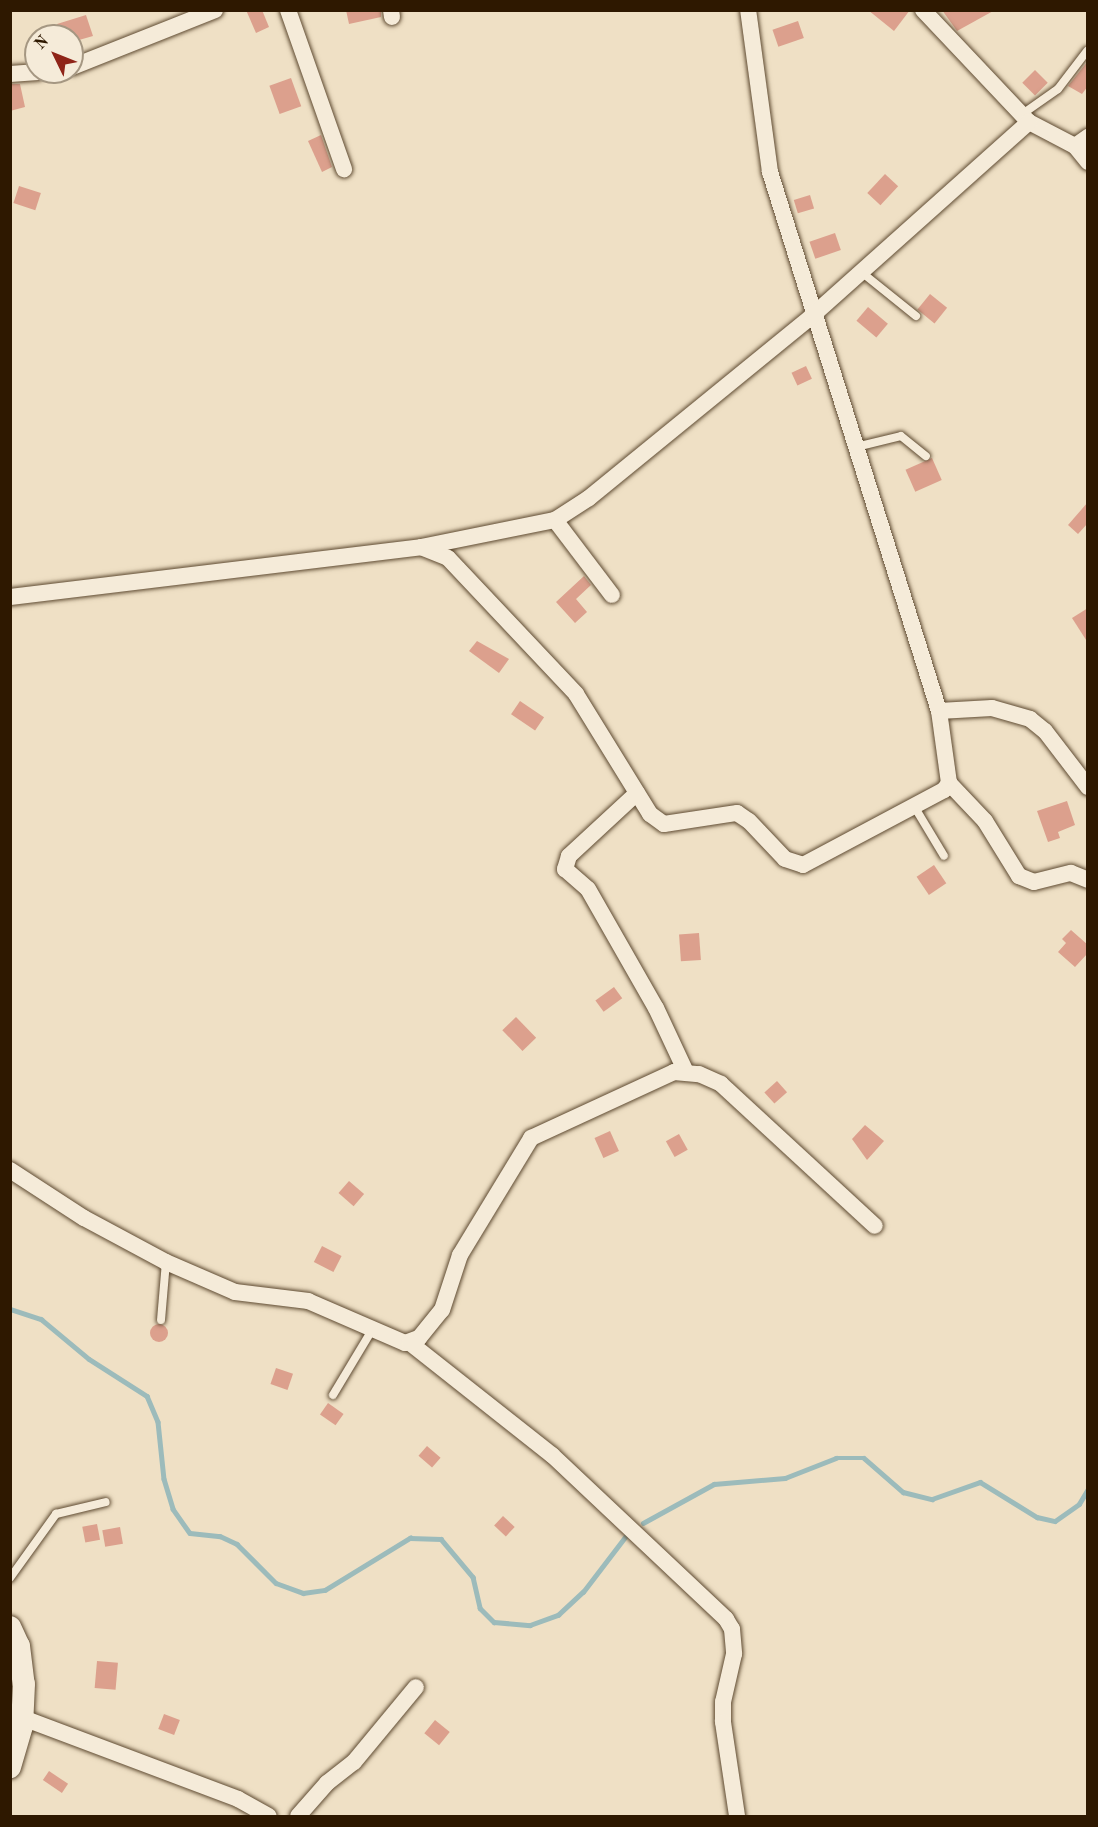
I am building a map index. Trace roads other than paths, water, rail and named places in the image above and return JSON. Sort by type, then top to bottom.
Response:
[{"type":"main road","points":[[10,1626],[19,1646],[24,1684],[23,1718],[10,1767]]},
{"type":"street","points":[[288,10],[344,169]]},
{"type":"street","points":[[748,10],[770,172],[812,316],[939,711],[949,783],[985,821],[1019,876],[1034,882],[1071,873],[1088,880]]},
{"type":"street","points":[[923,10],[1025,119],[1081,141],[1088,162]]},
{"type":"street","points":[[84,62],[211,11]]},
{"type":"street","points":[[10,597],[421,547],[555,519],[589,498],[812,316],[1025,119]]},
{"type":"street","points":[[555,519],[612,595]]},
{"type":"street","points":[[421,547],[448,558],[576,694],[650,814],[664,824],[736,813],[749,821],[785,860],[798,866],[915,806],[949,783]]},
{"type":"street","points":[[939,711],[992,708],[1030,719],[1045,731],[1088,787]]},
{"type":"street","points":[[636,793],[568,856],[565,869],[588,889],[656,1008],[686,1072]]},
{"type":"street","points":[[410,1343],[419,1338],[442,1310],[460,1255],[531,1138],[660,1076],[686,1072],[721,1084],[875,1226]]},
{"type":"street","points":[[10,1170],[84,1218],[166,1262],[247,1295],[308,1300],[372,1330],[410,1343],[552,1455],[726,1619],[732,1629],[734,1654],[723,1701],[723,1722],[737,1816]]},
{"type":"street","points":[[298,1816],[327,1783],[354,1762],[416,1687]]},
{"type":"street","points":[[23,1718],[238,1799],[269,1816]]},
{"type":"lane","points":[[1025,119],[1066,82],[1088,51]]},
{"type":"lane","points":[[860,271],[916,316]]},
{"type":"lane","points":[[856,447],[901,436],[926,456]]},
{"type":"lane","points":[[915,806],[944,856]]},
{"type":"lane","points":[[161,1320],[166,1262]]},
{"type":"lane","points":[[333,1395],[372,1330]]},
{"type":"lane","points":[[10,1578],[56,1514],[106,1502]]},
{"type":"waterway","points":[[10,1309],[41,1319],[89,1359],[147,1396],[158,1422],[164,1479],[173,1509],[190,1533],[220,1536],[237,1544],[276,1583],[303,1593],[325,1590],[410,1538],[441,1539],[473,1577],[480,1608],[494,1622],[530,1625],[558,1615],[583,1592],[625,1537]]},
{"type":"waterway","points":[[643,1523],[714,1484],[785,1478],[836,1458],[864,1458],[903,1492],[932,1499],[980,1482],[1037,1517],[1055,1521],[1079,1504],[1088,1489]]}]
